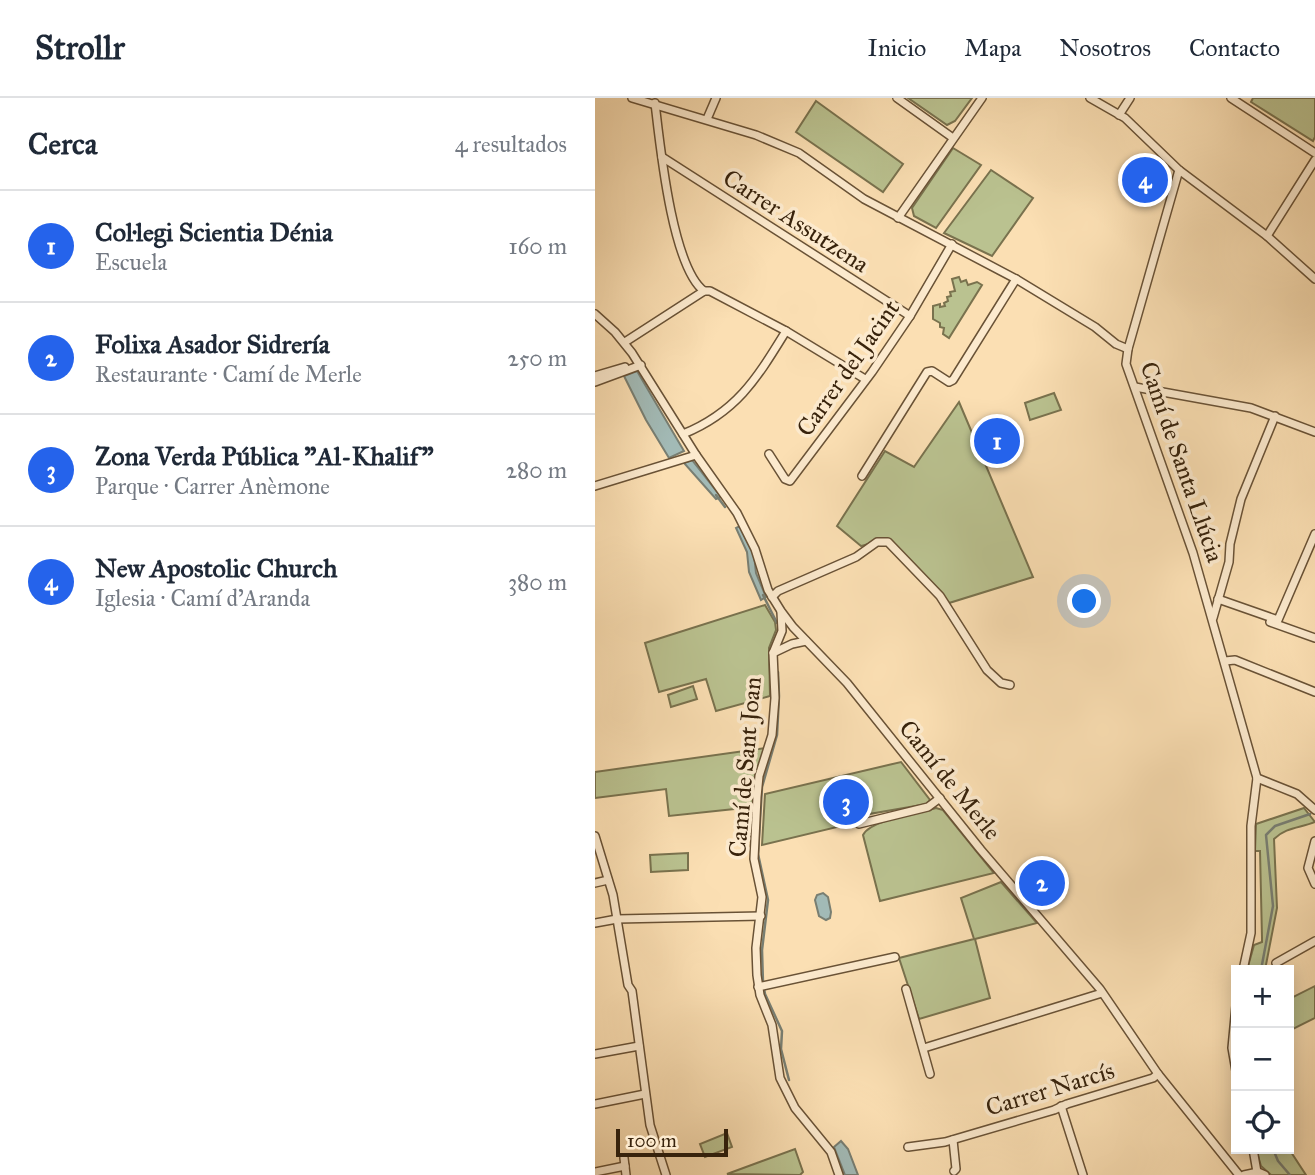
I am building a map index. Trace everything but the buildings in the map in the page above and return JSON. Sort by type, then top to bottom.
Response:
[{"type":"street","name":"Camí de Santa Llúcia","points":[[632,98],[757,135],[799,153],[858,195],[1016,279],[1095,327],[1116,344],[1128,349],[1126,364],[1193,553],[1257,778],[1251,826],[1251,933],[1244,965]]},
{"type":"street","points":[[707,119],[716,98]]},
{"type":"street","points":[[897,98],[953,138]]},
{"type":"street","points":[[898,218],[982,98]]},
{"type":"street","points":[[1090,98],[1125,118],[1179,170],[1267,236],[1315,279]]},
{"type":"street","points":[[1119,115],[1130,98]]},
{"type":"street","points":[[1231,98],[1242,101],[1315,153]]},
{"type":"street","points":[[655,103],[671,209],[690,276],[704,291],[717,293],[865,379]]},
{"type":"street","name":"Carrer Assutzena","points":[[662,158],[909,316]]},
{"type":"street","points":[[1267,236],[1315,160]]},
{"type":"street","points":[[1128,349],[1179,170]]},
{"type":"street","name":"Carrer del Jacint","points":[[769,454],[785,479],[790,481],[909,316],[952,244]]},
{"type":"street","points":[[862,476],[927,372],[932,371],[949,382],[953,380],[1016,279]]},
{"type":"street","points":[[625,342],[704,291]]},
{"type":"street","points":[[595,314],[625,342],[633,368],[683,434],[742,522],[772,597],[781,611]]},
{"type":"street","points":[[683,434],[737,401],[763,368],[786,331]]},
{"type":"street","points":[[595,376],[633,368]]},
{"type":"street","points":[[595,382],[633,368]]},
{"type":"street","points":[[1135,387],[1251,408],[1315,432]]},
{"type":"street","points":[[1213,619],[1229,562],[1230,544],[1241,499],[1275,416]]},
{"type":"street","points":[[595,486],[696,454]]},
{"type":"street","points":[[1218,601],[1278,620],[1315,534]]},
{"type":"street","points":[[772,597],[778,591],[856,557],[877,542],[888,542],[940,596],[986,670],[1001,683],[1010,685]]},
{"type":"street","points":[[1306,557],[1315,561]]},
{"type":"street","points":[[1218,601],[1315,638]]},
{"type":"street","name":"Camí de Merle","points":[[781,611],[847,683],[1102,993],[1158,1074],[1241,1175]]},
{"type":"street","name":"Camí de Sant Joan","points":[[781,611],[782,631],[773,653],[775,698],[771,741],[758,782],[754,851],[762,894],[756,957],[758,988],[772,1025],[780,1078],[797,1112],[831,1152],[839,1175]]},
{"type":"street","points":[[773,653],[806,641]]},
{"type":"street","points":[[1225,661],[1235,660],[1315,692]]},
{"type":"street","points":[[1257,778],[1297,794],[1315,810]]},
{"type":"street","points":[[859,824],[928,807],[940,798]]},
{"type":"street","points":[[595,836],[617,919],[628,985],[632,991],[653,1139],[666,1175]]},
{"type":"street","points":[[1315,841],[1308,868],[1315,884]]},
{"type":"street","points":[[595,883],[608,880]]},
{"type":"street","points":[[595,923],[617,919],[761,916]]},
{"type":"street","points":[[1276,963],[1315,941]]},
{"type":"street","points":[[758,988],[895,957]]},
{"type":"street","points":[[907,989],[930,1074]]},
{"type":"street","points":[[923,1048],[1102,993]]},
{"type":"street","points":[[595,1054],[639,1046]]},
{"type":"street","name":"Carrer Narcís","points":[[908,1147],[953,1140],[1153,1078],[1158,1074]]},
{"type":"street","points":[[595,1104],[645,1094]]},
{"type":"street","points":[[1061,1107],[1083,1175]]},
{"type":"street","points":[[953,1140],[954,1171]]},
{"type":"street","points":[[1241,1175],[1261,1173],[1255,1154]]},
{"type":"street","points":[[595,1172],[625,1166]]},
{"type":"green space","points":[[908,98],[972,98],[955,121],[947,125]]},
{"type":"green space","points":[[1253,98],[1315,98],[1313,141],[1251,102]]},
{"type":"green space","points":[[816,101],[903,164],[883,192],[796,132]]},
{"type":"green space","points":[[953,148],[981,165],[936,228],[914,216],[912,208]]},
{"type":"green space","points":[[991,170],[1033,198],[992,256],[944,233]]},
{"type":"green space","points":[[959,277],[961,282],[966,280],[968,285],[977,282],[982,285],[949,338],[943,334],[944,328],[940,327],[940,323],[933,319],[933,306],[945,306],[947,297],[951,296],[950,292],[955,291],[952,279]]},
{"type":"green space","points":[[1054,393],[1061,410],[1030,420],[1025,403]]},
{"type":"green space","points":[[959,402],[1033,577],[949,603],[889,539],[861,546],[837,526],[885,451],[914,467]]},
{"type":"green space","points":[[765,605],[775,622],[776,630],[769,648],[770,696],[716,711],[706,679],[659,692],[645,643]]},
{"type":"green space","points":[[693,686],[697,699],[671,707],[668,695]]},
{"type":"green space","points":[[765,748],[755,776],[753,807],[669,816],[666,789],[595,798],[595,772]]},
{"type":"green space","points":[[901,762],[930,800],[927,804],[858,816],[854,823],[762,845],[765,794]]},
{"type":"green space","points":[[936,808],[943,810],[994,873],[880,901],[863,835],[885,821]]},
{"type":"green space","points":[[1304,808],[1315,822],[1289,830],[1274,839],[1277,908],[1266,965],[1248,965],[1254,945],[1262,942],[1260,851],[1255,851],[1256,824]]},
{"type":"green space","points":[[688,853],[688,870],[651,872],[650,855]]},
{"type":"green space","points":[[1001,882],[1037,923],[975,939],[990,998],[919,1019],[899,958],[974,939],[961,898]]},
{"type":"green space","points":[[1315,986],[1315,1018],[1294,1028],[1294,1028],[1294,996]]},
{"type":"green space","points":[[727,1133],[732,1147],[705,1157],[700,1144]]},
{"type":"green space","points":[[795,1149],[803,1172],[800,1175],[727,1174]]},
{"type":"green space","points":[[1257,1154],[1292,1154],[1306,1175],[1271,1175],[1261,1166]]},
{"type":"water","points":[[637,371],[684,451],[669,458],[646,420],[624,376]]},
{"type":"water","points":[[692,460],[721,497],[716,499],[684,463]]},
{"type":"water","points":[[740,526],[754,555],[756,573],[766,597],[761,600],[749,572],[747,552],[736,528]]},
{"type":"water","points":[[823,893],[828,897],[831,912],[830,918],[826,920],[819,916],[815,900],[817,895]]},
{"type":"water","points":[[841,1141],[848,1149],[858,1175],[845,1175],[834,1147]]},
{"type":"waterway","points":[[716,495],[725,507]]},
{"type":"waterway","points":[[763,595],[777,623]]},
{"type":"waterway","points":[[778,672],[777,735],[762,787],[758,854],[768,900],[762,950],[763,983],[765,994],[782,1031],[781,1049],[789,1080]]},
{"type":"waterway","points":[[1262,965],[1273,906],[1266,835],[1275,826],[1310,814]]},
{"type":"waterway","points":[[1275,1154],[1290,1175]]},
{"type":"place","name":"New Apostolic Church","points":[[1145,180]]},
{"type":"place","name":"Col·legi Scientia Dénia","points":[[997,441]]},
{"type":"place","name":"Zona Verda Pública \"Al-Khalif\"","points":[[846,802]]},
{"type":"place","name":"Folixa Asador Sidrería","points":[[1042,883]]}]
